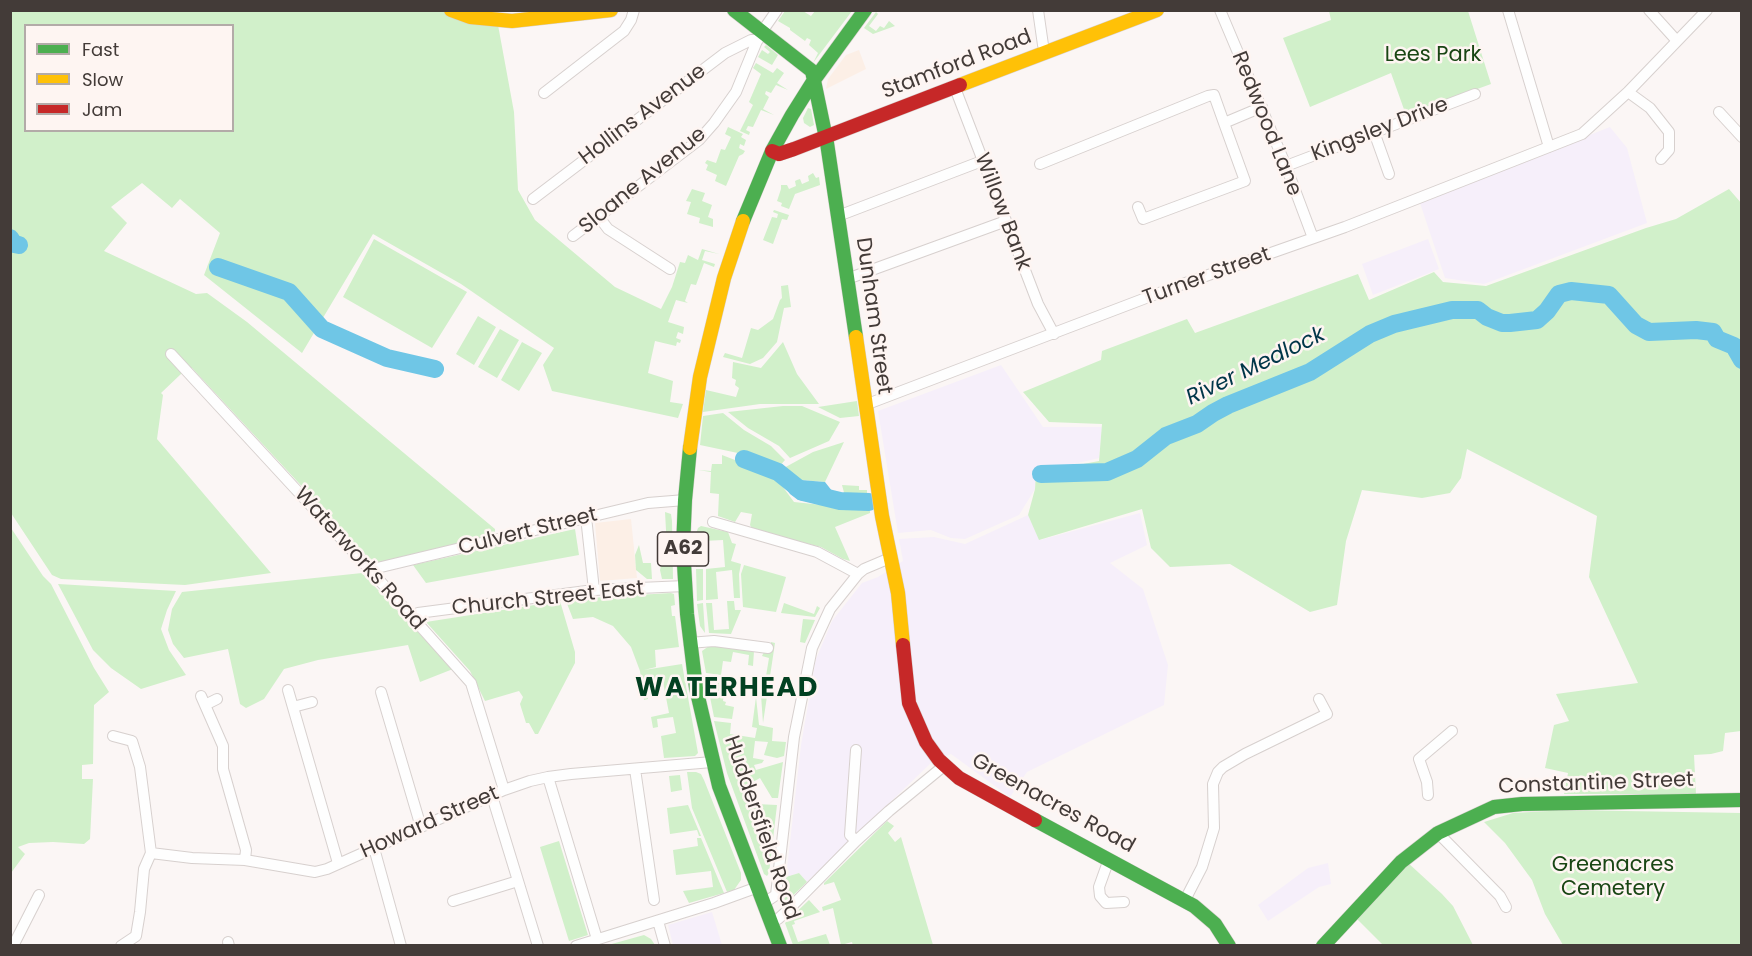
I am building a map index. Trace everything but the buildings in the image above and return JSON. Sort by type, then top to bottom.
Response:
[{"type":"street","points":[[451,10],[470,17],[495,21],[611,10]]},
{"type":"street","points":[[544,93],[624,31],[634,10]]},
{"type":"street","points":[[734,10],[760,35],[812,71],[814,80]]},
{"type":"street","name":"Sloane Avenue","points":[[573,236],[699,140],[717,120],[736,92],[760,35],[777,10]]},
{"type":"street","name":"Huddersfield Road","points":[[780,945],[722,794],[712,762],[696,688],[689,643],[685,586],[683,547],[685,500],[694,413],[709,334],[735,242],[747,209],[772,151],[814,80],[865,10]]},
{"type":"street","points":[[1038,10],[1043,45],[1047,53]]},
{"type":"street","name":"Stamford Road","points":[[772,151],[779,154],[826,137],[1157,10]]},
{"type":"street","name":"Redwood Lane","points":[[1220,10],[1262,107],[1313,238]]},
{"type":"street","points":[[1508,10],[1549,147]]},
{"type":"street","points":[[1649,10],[1677,41]]},
{"type":"street","name":"Turner Street","points":[[865,405],[1180,285],[1313,238],[1582,134],[1628,92],[1707,10]]},
{"type":"street","name":"Hollins Avenue","points":[[533,199],[724,52],[760,35]]},
{"type":"street","name":"Dunham Street","points":[[814,80],[826,137],[890,558]]},
{"type":"street","name":"Willow Bank","points":[[955,88],[1038,304],[1054,334]]},
{"type":"street","points":[[1628,92],[1650,108],[1669,132],[1669,150],[1661,159]]},
{"type":"street","name":"Kingsley Drive","points":[[1286,166],[1475,94]]},
{"type":"street","points":[[1040,164],[1214,95],[1245,181],[1143,219],[1138,207]]},
{"type":"street","points":[[1224,123],[1262,107]]},
{"type":"street","points":[[1719,112],[1742,137]]},
{"type":"street","points":[[1374,132],[1389,174]]},
{"type":"street","points":[[838,216],[982,161]]},
{"type":"street","points":[[599,218],[608,229],[670,268]]},
{"type":"street","points":[[847,279],[1006,221]]},
{"type":"street","name":"Waterworks Road","points":[[171,354],[471,683],[504,790]]},
{"type":"street","name":"Culvert Street","points":[[372,572],[377,568],[586,517],[660,501],[685,500]]},
{"type":"street","points":[[586,517],[594,590]]},
{"type":"street","points":[[712,522],[817,552],[858,574]]},
{"type":"street","points":[[764,903],[776,895],[794,737],[812,648],[830,609],[858,574],[864,568],[890,558]]},
{"type":"street","name":"Greenacres Road","points":[[890,558],[898,592],[909,702],[926,742],[945,765],[958,778],[1185,900],[1208,917],[1229,945]]},
{"type":"street","name":"Church Street East","points":[[413,619],[418,613],[594,590],[685,586]]},
{"type":"street","points":[[689,643],[714,641],[768,648]]},
{"type":"street","points":[[288,690],[338,863]]},
{"type":"street","points":[[381,692],[422,826]]},
{"type":"street","points":[[217,699],[203,700],[223,746],[223,769],[246,850],[245,860]]},
{"type":"street","points":[[1185,900],[1202,867],[1214,828],[1213,784],[1218,772],[1245,754],[1327,714],[1319,699]]},
{"type":"street","points":[[293,707],[312,702]]},
{"type":"street","points":[[1428,795],[1427,782],[1419,759],[1452,731]]},
{"type":"street","points":[[113,736],[132,741],[140,767],[150,853],[144,869],[136,936],[121,945]]},
{"type":"street","points":[[856,750],[850,835],[856,841]]},
{"type":"street","name":"Howard Street","points":[[150,853],[192,858],[245,860],[315,872],[327,869],[504,790],[548,777],[712,762]]},
{"type":"street","points":[[771,922],[788,911],[856,841],[945,765]]},
{"type":"street","points":[[635,769],[654,900]]},
{"type":"street","points":[[548,777],[597,939]]},
{"type":"street","points":[[492,796],[538,945]]},
{"type":"street","name":"Constantine Street","points":[[1323,945],[1401,862],[1438,833],[1494,807],[1742,801]]},
{"type":"street","points":[[1438,833],[1500,896],[1506,907]]},
{"type":"street","points":[[374,848],[401,945]]},
{"type":"street","points":[[1109,859],[1099,887],[1100,896],[1106,903],[1124,902]]},
{"type":"street","points":[[453,902],[518,881]]},
{"type":"street","points":[[576,945],[735,897],[758,887]]},
{"type":"street","points":[[15,945],[39,895]]},
{"type":"street","points":[[658,921],[665,945]]},
{"type":"shaded area","points":[[859,50],[866,69],[826,89],[828,79],[846,55]]},
{"type":"shaded area","points":[[1610,127],[1627,148],[1647,223],[1484,284],[1445,278],[1420,203]]},
{"type":"shaded area","points":[[1428,239],[1439,269],[1373,295],[1362,264]]},
{"type":"shaded area","points":[[1001,365],[1043,427],[1102,427],[1099,458],[1036,473],[1035,489],[1019,515],[965,539],[951,538],[931,530],[898,533],[878,411]]},
{"type":"shaded area","points":[[1140,513],[1147,545],[1110,563],[1143,589],[1168,665],[1164,705],[1027,772],[1010,797],[951,754],[931,763],[807,882],[799,873],[786,877],[801,745],[816,659],[832,621],[862,583],[878,577],[903,561],[899,539],[934,537],[965,544],[1028,515],[1040,540]]},
{"type":"shaded area","points":[[631,519],[637,578],[600,581],[595,523]]},
{"type":"shaded area","points":[[1328,863],[1331,884],[1319,887],[1268,921],[1258,905],[1308,868]]},
{"type":"shaded area","points":[[712,912],[722,945],[673,945],[668,925]]},
{"type":"green space","points":[[442,10],[498,25],[514,112],[518,190],[535,220],[615,287],[661,309],[672,287],[680,262],[685,263],[688,255],[698,260],[702,249],[719,254],[705,251],[702,260],[715,264],[714,267],[704,263],[696,285],[691,284],[685,301],[688,303],[676,300],[668,322],[684,327],[683,334],[678,332],[676,338],[681,340],[680,343],[677,342],[676,346],[655,341],[648,373],[673,381],[670,402],[683,404],[678,418],[552,391],[543,365],[554,348],[461,284],[373,234],[302,353],[204,275],[220,233],[180,199],[172,208],[142,183],[111,207],[127,223],[104,251],[196,294],[207,293],[247,322],[495,529],[495,535],[374,564],[192,368],[181,374],[161,393],[163,395],[157,439],[271,573],[185,585],[61,579],[52,575],[11,513],[10,11]]},
{"type":"green space","points":[[785,11],[803,11],[811,16],[815,11],[852,11],[813,63],[818,53],[809,45],[811,40],[807,38],[805,41],[778,21]]},
{"type":"green space","name":"Lees Park","points":[[1329,11],[1468,11],[1491,84],[1406,115],[1391,73],[1310,107],[1283,38],[1331,20]]},
{"type":"green space","points":[[876,12],[878,14],[869,26],[876,31],[880,26],[884,28],[889,21],[895,26],[873,34],[864,28]]},
{"type":"green space","points":[[766,45],[778,55],[772,65],[758,57],[762,50],[768,54],[770,52],[764,47]]},
{"type":"green space","points":[[756,63],[773,73],[777,68],[784,73],[777,83],[788,90],[776,85],[771,93],[766,91],[765,94],[769,97],[763,109],[774,115],[761,110],[753,127],[748,126],[746,130],[750,132],[749,135],[740,131],[753,105],[749,102],[761,74],[753,68]]},
{"type":"green space","points":[[808,108],[811,109],[814,125],[810,127],[804,123],[803,118]]},
{"type":"green space","points":[[728,127],[743,134],[741,137],[746,140],[744,146],[740,144],[739,148],[745,151],[739,156],[726,186],[715,181],[717,175],[706,170],[708,165],[705,163],[707,160],[716,163],[721,149],[725,150],[731,137],[725,134]]},
{"type":"green space","points":[[813,173],[816,178],[819,177],[820,185],[795,194],[789,209],[781,206],[782,203],[777,201],[781,185],[787,185],[789,189],[796,186],[795,181],[797,180],[800,179],[802,184],[809,181],[808,176]]},
{"type":"green space","points":[[692,189],[705,193],[702,201],[712,205],[708,217],[713,219],[713,227],[699,223],[700,218],[687,214],[691,202],[686,201]]},
{"type":"green space","points":[[1729,189],[1742,204],[1741,731],[1725,733],[1723,751],[1694,755],[1696,794],[1564,794],[1568,773],[1545,768],[1554,725],[1569,721],[1556,694],[1638,683],[1589,577],[1597,516],[1467,449],[1461,478],[1450,493],[1422,498],[1362,490],[1346,541],[1337,605],[1310,612],[1230,564],[1170,567],[1151,548],[1142,509],[1039,540],[1028,515],[1035,489],[1036,473],[1099,461],[1102,424],[1049,422],[1023,392],[1101,360],[1102,351],[1187,319],[1195,333],[1358,274],[1369,300],[1434,272],[1443,282],[1486,286],[1676,219]]},
{"type":"green space","points":[[774,210],[789,215],[787,220],[782,219],[773,244],[763,240],[772,217],[777,218],[778,214],[773,212]]},
{"type":"green space","points":[[374,239],[467,292],[432,348],[343,297]]},
{"type":"green space","points":[[788,285],[791,307],[784,308],[777,342],[763,358],[750,364],[723,357],[725,353],[742,358],[751,328],[758,330],[773,319],[782,298],[781,286]]},
{"type":"green space","points":[[478,316],[496,327],[474,365],[456,354]]},
{"type":"green space","points":[[500,329],[519,340],[497,378],[478,367]]},
{"type":"green space","points":[[522,342],[542,353],[519,391],[501,380]]},
{"type":"green space","points":[[783,342],[797,374],[819,404],[760,404],[703,412],[706,390],[736,397],[739,388],[735,385],[736,380],[732,378],[733,362],[761,368]]},
{"type":"green space","points":[[857,401],[859,416],[840,418],[818,407]]},
{"type":"green space","points":[[802,406],[840,422],[829,441],[790,458],[779,446],[748,428],[728,412]]},
{"type":"green space","points":[[723,413],[744,430],[771,446],[785,460],[778,468],[752,456],[700,445],[703,416]]},
{"type":"green space","points":[[844,442],[825,482],[789,479],[782,469],[813,452]]},
{"type":"green space","points":[[722,455],[774,475],[794,502],[832,506],[870,505],[870,513],[835,527],[850,561],[821,547],[753,530],[750,525],[752,514],[741,512],[735,522],[718,516],[719,494],[710,493],[711,472],[698,470],[711,471],[712,464],[722,464]]},
{"type":"green space","points":[[842,485],[859,486],[859,490],[867,490],[867,501],[846,500]]},
{"type":"green space","points":[[665,512],[671,514],[672,521],[673,579],[662,579],[660,570],[661,566],[668,566]]},
{"type":"green space","points":[[701,526],[728,532],[732,543],[736,544],[731,561],[741,564],[740,598],[734,598],[732,570],[716,572],[718,599],[706,600],[706,569],[725,567],[723,540],[703,541],[703,566],[696,567],[695,536]]},
{"type":"green space","points":[[11,528],[43,576],[51,584],[94,668],[109,692],[94,705],[93,764],[82,765],[82,779],[93,779],[90,839],[84,844],[29,843],[18,847],[25,854],[11,873]]},
{"type":"green space","points":[[575,529],[579,555],[426,583],[413,565]]},
{"type":"green space","points":[[639,545],[643,563],[651,563],[652,579],[647,579],[636,570],[635,555]]},
{"type":"green space","points":[[744,565],[786,577],[776,612],[743,607],[741,574]]},
{"type":"green space","points":[[696,569],[703,569],[703,600],[697,601]]},
{"type":"green space","points":[[362,573],[453,669],[420,682],[408,645],[318,660],[284,669],[264,699],[246,708],[240,704],[228,649],[184,658],[173,644],[168,630],[172,609],[182,592]]},
{"type":"green space","points":[[58,584],[176,591],[161,629],[169,650],[186,675],[141,689],[111,668],[93,650]]},
{"type":"green space","points":[[674,594],[675,605],[671,606],[672,616],[675,616],[679,647],[655,650],[656,667],[644,670],[682,664],[698,753],[695,756],[664,758],[661,736],[676,733],[673,717],[657,719],[658,727],[653,728],[651,717],[669,713],[663,682],[658,681],[657,686],[647,687],[648,699],[644,700],[640,671],[631,647],[613,626],[593,617],[573,619],[566,601]]},
{"type":"green space","points":[[560,601],[575,652],[575,663],[538,734],[535,734],[529,723],[526,723],[520,704],[523,697],[519,691],[485,701],[470,671],[426,622]]},
{"type":"green space","points":[[727,601],[734,601],[735,610],[741,610],[731,634],[709,633],[706,603],[712,603],[714,630],[729,629]]},
{"type":"green space","points":[[703,603],[705,633],[700,626],[697,604]]},
{"type":"green space","points":[[784,603],[814,614],[817,606],[820,608],[815,617],[781,613]]},
{"type":"green space","points":[[803,619],[815,620],[805,643],[800,642]]},
{"type":"green space","points":[[771,642],[775,643],[763,723],[760,681],[765,682],[769,658],[762,656],[764,652],[770,653]]},
{"type":"green space","points":[[709,646],[754,651],[753,666],[748,665],[749,655],[733,652],[731,662],[723,661],[721,675],[706,673],[702,651]]},
{"type":"green space","points":[[706,677],[721,679],[719,692],[724,693],[725,705],[734,707],[732,719],[714,717]]},
{"type":"green space","points":[[756,697],[759,725],[773,728],[772,741],[786,742],[784,756],[777,758],[764,755],[768,742],[755,741],[753,758],[764,760],[754,765],[756,770],[783,762],[778,798],[772,798],[760,778],[746,786],[756,804],[777,805],[767,876],[764,874],[727,773],[714,721],[731,723],[730,734],[755,738],[757,728],[752,727]]},
{"type":"green space","points":[[687,772],[701,774],[704,780],[741,873],[741,880],[734,890],[727,892],[692,808]]},
{"type":"green space","points":[[680,775],[682,790],[671,792],[669,776]]},
{"type":"green space","points":[[688,805],[701,836],[697,830],[670,834],[667,808]]},
{"type":"green space","name":"Greenacres Cemetery","points":[[1567,810],[1741,813],[1741,945],[1563,945],[1545,914],[1532,880],[1505,843],[1484,822],[1513,813]]},
{"type":"green space","points":[[887,821],[894,826],[888,833],[895,842],[901,837],[933,945],[853,946],[852,942],[841,945],[833,908],[823,911],[822,907],[841,900],[834,882],[824,885],[824,883]]},
{"type":"green space","points":[[697,838],[701,838],[724,893],[689,903],[683,891],[713,887],[711,871],[676,875],[673,850],[698,846]]},
{"type":"green space","points":[[559,841],[588,935],[569,941],[540,847]]},
{"type":"green space","points":[[1407,862],[1453,906],[1473,945],[1383,945],[1356,918]]},
{"type":"green space","points":[[799,873],[807,882],[784,904],[786,877]]},
{"type":"green space","points":[[809,900],[820,912],[794,921],[795,924],[792,925],[798,942],[826,934],[830,945],[793,945],[785,923]]},
{"type":"green space","points":[[644,935],[655,945],[608,945]]},
{"type":"water","points":[[782,469],[789,479],[825,482],[840,501],[825,504],[798,500],[790,494],[776,475]]},
{"type":"waterway","name":"River Medlock","points":[[10,238],[14,244],[19,245]]},
{"type":"waterway","name":"River Medlock","points":[[218,267],[289,292],[322,329],[387,358],[435,369]]},
{"type":"waterway","name":"River Medlock","points":[[1041,474],[1107,472],[1137,459],[1166,436],[1197,424],[1228,405],[1310,372],[1370,334],[1394,324],[1452,310],[1478,310],[1487,317],[1502,323],[1510,323],[1537,320],[1547,311],[1559,294],[1571,291],[1609,295],[1636,325],[1649,332],[1696,330],[1713,332],[1717,339],[1734,346],[1742,360]]},
{"type":"waterway","name":"River Medlock","points":[[744,459],[778,472],[803,492],[840,501],[869,502]]},
{"type":"traffic: fast","points":[[734,10],[812,71],[827,143],[856,337]]},
{"type":"traffic: fast","points":[[743,221],[772,151],[792,115],[814,80],[865,10]]},
{"type":"traffic: fast","points":[[690,448],[683,547],[687,614],[696,688],[719,786],[780,946]]},
{"type":"traffic: fast","points":[[1323,946],[1401,862],[1438,833],[1494,807],[1522,804],[1742,800]]},
{"type":"traffic: fast","points":[[1035,820],[1194,906],[1215,924],[1229,946]]},
{"type":"traffic: slow","points":[[451,10],[470,17],[512,21],[611,10]]},
{"type":"traffic: slow","points":[[960,85],[1157,10]]},
{"type":"traffic: slow","points":[[690,448],[700,377],[724,278],[743,221]]},
{"type":"traffic: slow","points":[[856,337],[882,516],[898,593],[903,645]]},
{"type":"traffic: jam","points":[[772,151],[779,154],[794,149],[960,85]]},
{"type":"traffic: jam","points":[[903,645],[909,703],[926,742],[939,760],[959,778],[1035,820]]},
{"type":"district","name":"WATERHEAD","points":[[727,689]]}]
